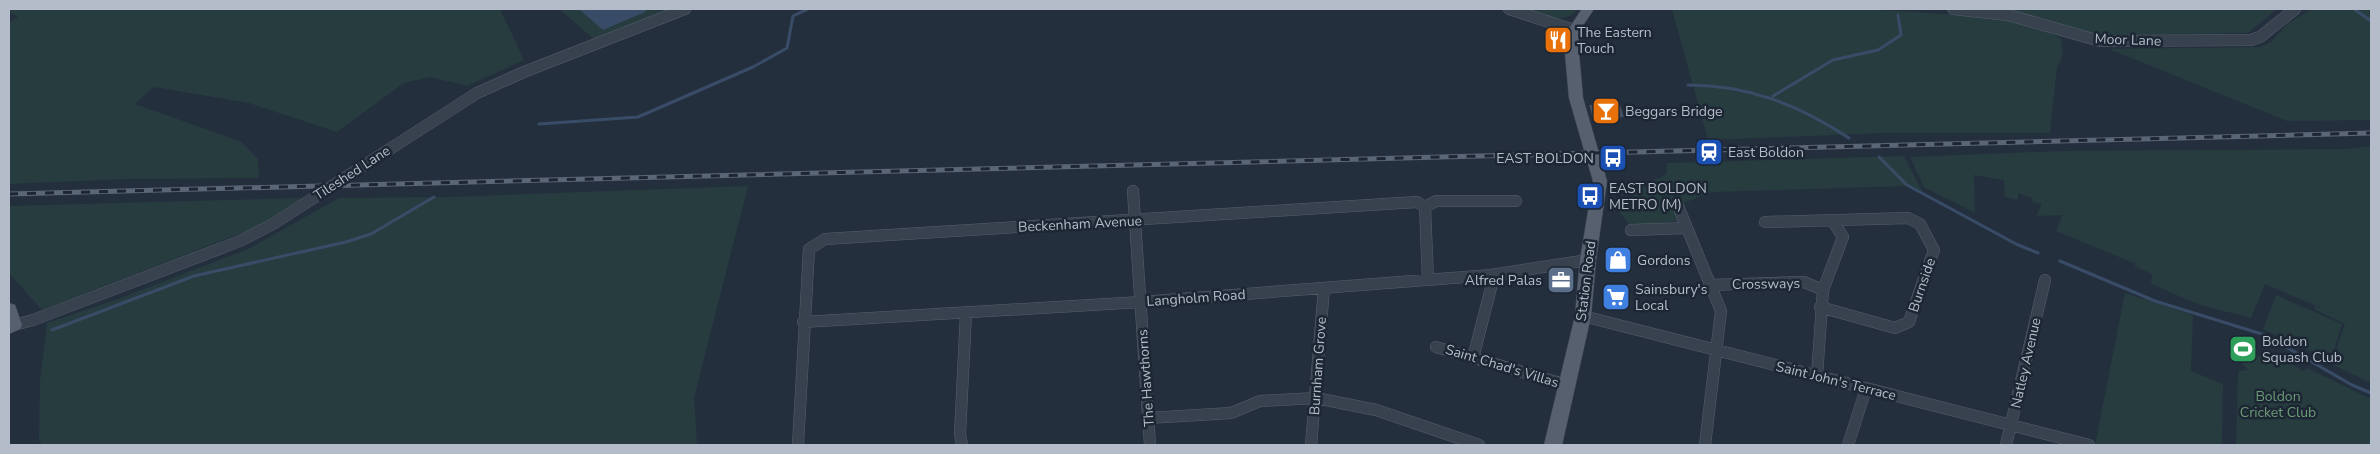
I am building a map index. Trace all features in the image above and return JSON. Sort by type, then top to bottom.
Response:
[{"type":"main road","points":[[1574,30],[1588,9]]},
{"type":"main road","name":"Station Road","points":[[1553,445],[1583,316],[1588,260],[1600,181],[1576,98],[1571,42],[1574,30]]},
{"type":"main road","points":[[9,309],[11,327]]},
{"type":"street","name":"Tileshed Lane","points":[[11,327],[48,315],[240,241],[273,224],[477,93],[524,72],[685,9]]},
{"type":"street","points":[[1508,9],[1574,30]]},
{"type":"street","name":"Moor Lane","points":[[1953,9],[2008,15],[2080,37],[2112,41],[2251,40],[2260,37],[2295,9]]},
{"type":"street","name":"The Hawthorns","points":[[1133,191],[1150,445]]},
{"type":"street","points":[[1428,280],[1426,207],[1436,201],[1516,201]]},
{"type":"street","name":"Beckenham Avenue","points":[[803,322],[809,249],[825,239],[1418,202],[1426,207]]},
{"type":"street","points":[[1678,206],[1709,285],[1722,312],[1705,445]]},
{"type":"street","name":"Burnside","points":[[1765,222],[1908,218],[1920,224],[1934,250],[1909,322],[1895,328],[1820,307]]},
{"type":"street","points":[[1817,376],[1820,307],[1823,290],[1843,238],[1832,220]]},
{"type":"street","points":[[1631,230],[1686,228]]},
{"type":"street","name":"Langholm Road","points":[[803,322],[1141,302],[1428,280],[1491,275],[1588,260]]},
{"type":"street","points":[[1473,358],[1493,280],[1491,275]]},
{"type":"street","name":"Natley Avenue","points":[[2006,445],[2045,280]]},
{"type":"street","name":"Crossways","points":[[1709,285],[1804,282],[1823,290]]},
{"type":"street","name":"Burnham Grove","points":[[1311,445],[1324,288]]},
{"type":"street","points":[[962,445],[960,434],[966,313]]},
{"type":"street","name":"Saint John's Terrace","points":[[1583,316],[2089,445]]},
{"type":"street","points":[[798,445],[803,322]]},
{"type":"street","name":"Saint Chad's Villas","points":[[1436,347],[1567,385]]},
{"type":"street","points":[[1848,445],[1866,389]]},
{"type":"street","points":[[1148,418],[1232,413],[1260,401],[1316,398],[1376,410],[1462,443],[1479,445]]},
{"type":"green space","points":[[9,9],[500,9],[524,60],[467,86],[430,77],[404,83],[337,132],[249,103],[154,87],[135,104],[242,142],[258,159],[259,178],[128,179],[9,184],[9,22],[18,17],[9,12]]},
{"type":"green space","points":[[559,9],[672,9],[594,39]]},
{"type":"green space","points":[[1522,9],[1578,9],[1566,17],[1552,18]]},
{"type":"green space","points":[[1672,9],[1890,11],[2001,20],[2040,28],[2061,39],[2063,55],[2057,67],[2050,133],[1883,133],[1708,140]]},
{"type":"green space","points":[[1999,9],[2277,9],[2248,33],[2087,35]]},
{"type":"green space","points":[[2312,9],[2371,9],[2371,120],[2287,121],[2109,49],[2260,47],[2271,42],[2287,24]]},
{"type":"green space","points":[[2371,146],[2371,383],[2331,364],[2345,324],[2314,309],[2315,306],[2333,313],[2265,284],[2251,318],[2200,305],[2151,284],[2152,274],[2134,266],[2136,264],[2056,231],[2062,216],[2067,215],[2036,216],[2042,204],[2033,202],[2032,198],[2018,193],[2018,200],[2005,197],[2004,180],[1974,175],[1975,213],[1924,187],[1910,157],[2062,151],[2346,149]]},
{"type":"green space","points":[[1904,156],[1922,191],[1908,186],[1712,192],[1684,203],[1675,203],[1679,221],[1639,226],[1629,224],[1618,211],[1621,204],[1634,195],[1644,182],[1658,179],[1666,174],[1667,163]]},
{"type":"green space","points":[[748,186],[694,398],[697,445],[42,445],[39,439],[40,381],[47,323],[118,299],[248,249],[339,198],[448,197]]},
{"type":"green space","points":[[302,198],[265,224],[42,310],[9,273],[9,206]]},
{"type":"green space","points":[[2125,293],[2193,315],[2191,371],[2223,384],[2222,445],[2095,445]]},
{"type":"green space","points":[[2276,295],[2342,324],[2331,360],[2263,329]]},
{"type":"green space","name":"Boldon Cricket Club","points":[[2276,355],[2304,371],[2307,368],[2371,399],[2371,445],[2236,445],[2238,371],[2248,370],[2237,357]]},
{"type":"water","points":[[579,9],[646,9],[645,12],[603,30]]},
{"type":"building","name":"Beggars Bridge","points":[[1589,105],[1620,105],[1624,117],[1593,118]]},
{"type":"waterway","points":[[539,124],[638,117],[753,67],[787,48],[793,16],[808,9]]},
{"type":"waterway","points":[[2354,9],[2371,21]]},
{"type":"waterway","points":[[1773,96],[1833,60],[1878,50],[1901,35],[1898,15]]},
{"type":"waterway","points":[[1688,85],[1732,89],[1773,99],[1811,116],[1849,138]]},
{"type":"waterway","points":[[1879,157],[1907,185],[2016,244],[2038,253]]},
{"type":"waterway","points":[[52,330],[194,276],[346,242],[371,234],[434,197]]},
{"type":"waterway","points":[[2060,261],[2155,301],[2265,335],[2352,385],[2371,393]]},
{"type":"railway","points":[[9,194],[2371,133]]},
{"type":"place","name":"The Eastern Touch","points":[[1558,40]]},
{"type":"place","name":"Beggars Bridge","points":[[1606,111]]},
{"type":"place","name":"East Boldon","points":[[1709,152]]},
{"type":"place","name":"EAST BOLDON","points":[[1613,158]]},
{"type":"place","name":"EAST BOLDON METRO (M)","points":[[1590,196]]},
{"type":"place","name":"Gordons","points":[[1618,260]]},
{"type":"place","name":"Alfred Palas","points":[[1561,280]]},
{"type":"place","name":"Sainsbury's Local","points":[[1616,297]]},
{"type":"place","name":"Boldon Squash Club","points":[[2243,349]]}]
